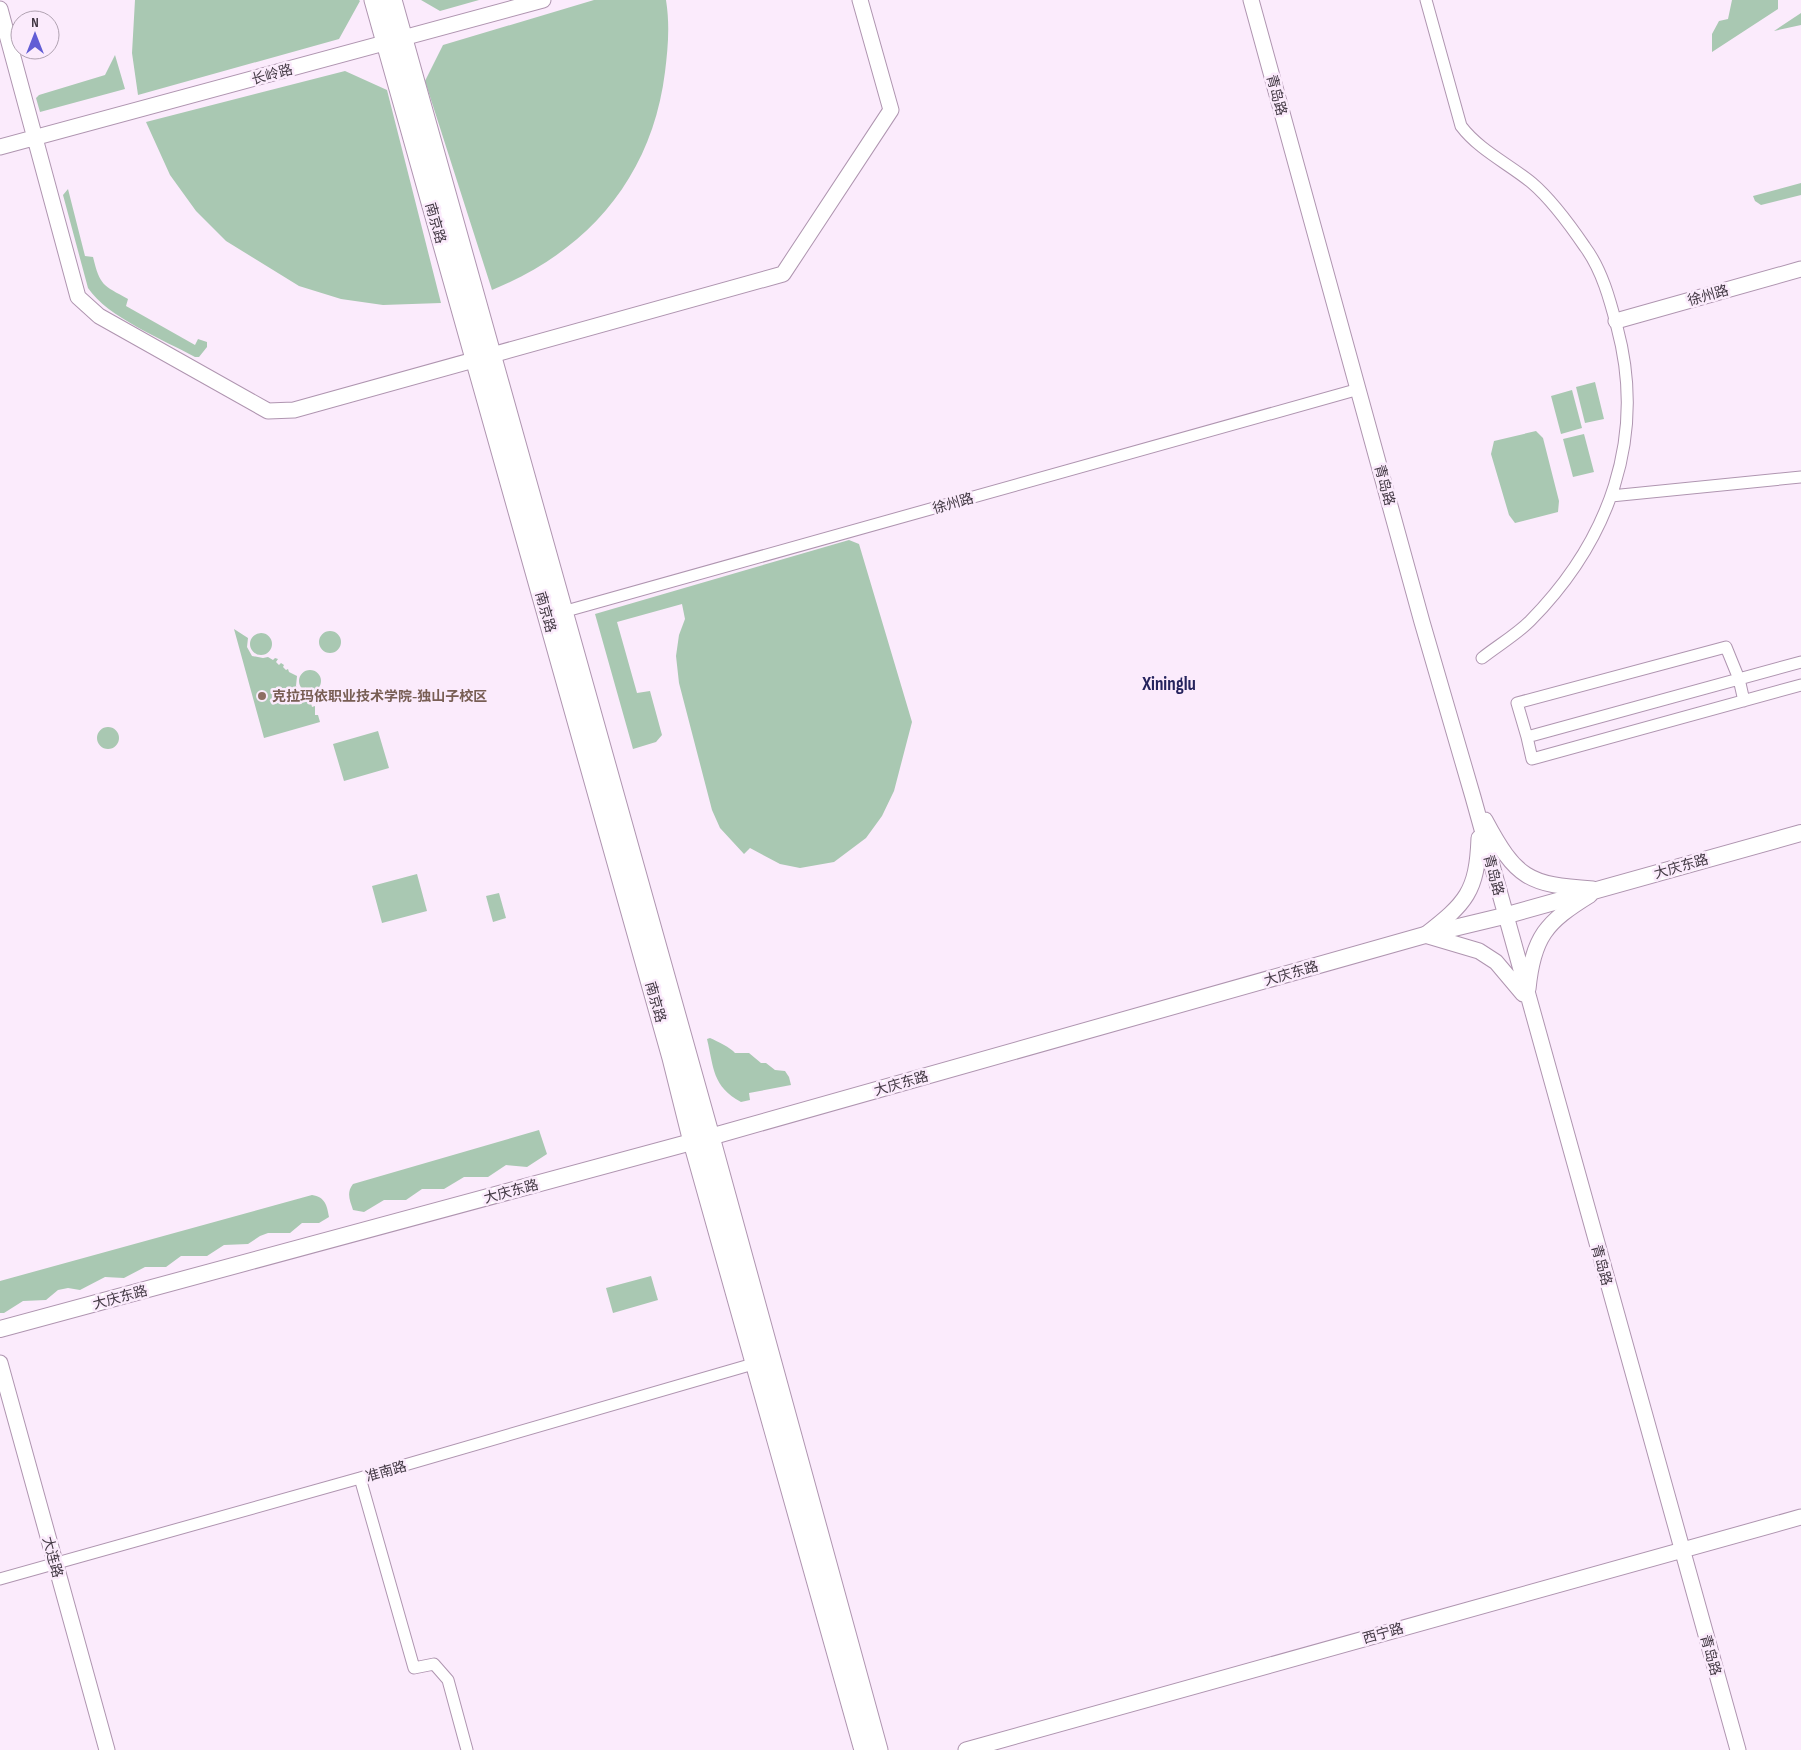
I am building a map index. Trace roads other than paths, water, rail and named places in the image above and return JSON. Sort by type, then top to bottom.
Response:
[{"type":"main road","name":"南京路","points":[[374,0],[394,41],[555,614],[669,1049],[705,1144],[718,1225],[763,1361]]},
{"type":"main road","name":"南京路","points":[[392,0],[394,41]]},
{"type":"main road","name":"大庆东路","points":[[0,1329],[705,1144],[1425,935],[1504,916],[1801,833]]},
{"type":"main road","points":[[705,1144],[864,1750]]},
{"type":"main road","points":[[763,1361],[878,1750]]},
{"type":"street","name":"长岭路","points":[[0,147],[543,0]]},
{"type":"street","points":[[0,8],[78,297],[99,316],[268,412],[294,410],[783,274],[891,110],[860,0]]},
{"type":"street","name":"青岛路","points":[[1251,0],[1422,622],[1473,797],[1504,916],[1738,1750]]},
{"type":"street","points":[[1426,0],[1461,126],[1471,139],[1534,184],[1587,248],[1601,277],[1616,321],[1628,383],[1628,424],[1620,470],[1611,496],[1586,552],[1560,588],[1528,622],[1482,658]]},
{"type":"street","name":"徐州路","points":[[1616,321],[1801,269]]},
{"type":"street","name":"徐州路","points":[[555,614],[1359,389]]},
{"type":"street","points":[[1611,496],[1801,477]]},
{"type":"street","points":[[1744,701],[1739,679],[1726,647],[1517,703],[1532,759],[1630,731],[1744,701],[1801,685]]},
{"type":"street","points":[[1526,737],[1801,662]]},
{"type":"street","points":[[1622,710],[1630,731]]},
{"type":"street","points":[[1473,797],[1507,859],[1521,873],[1540,882],[1555,886],[1598,890]]},
{"type":"street","points":[[1425,935],[1464,901],[1473,884],[1478,864],[1479,838],[1473,797]]},
{"type":"street","points":[[1528,998],[1530,973],[1538,944],[1546,930],[1560,914],[1598,890]]},
{"type":"street","points":[[1425,935],[1479,952],[1496,962],[1528,998]]},
{"type":"street","name":"准南路","points":[[0,1579],[360,1478],[763,1361]]},
{"type":"street","name":"大连路","points":[[0,1363],[54,1564],[107,1750]]},
{"type":"street","points":[[360,1478],[414,1668],[434,1664],[448,1680],[467,1750]]},
{"type":"street","name":"西宁路","points":[[966,1750],[1801,1517]]},
{"type":"place","name":"克拉玛依职业技术学院-独山子校区","points":[[262,696]]},
{"type":"district","name":"Xininglu","points":[[1169,683]]}]
